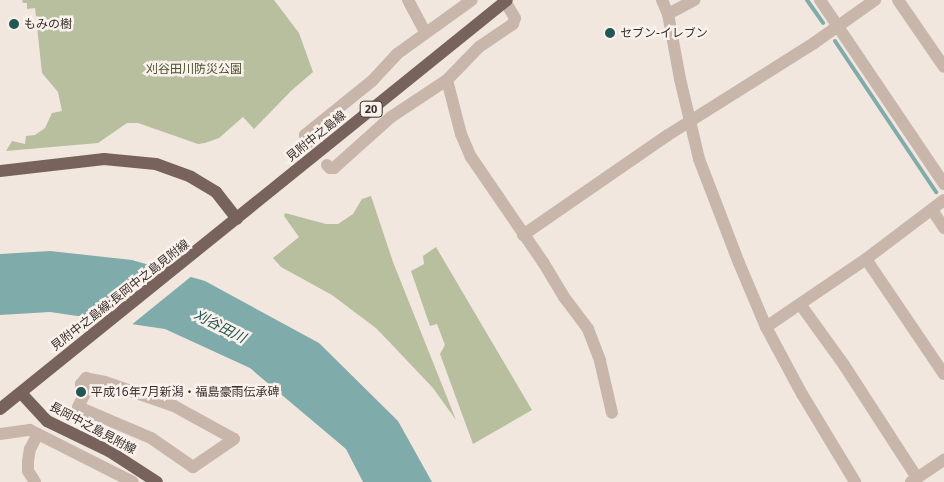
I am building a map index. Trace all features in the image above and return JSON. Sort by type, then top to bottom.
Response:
[{"type":"main road","name":"見附中之島線","points":[[237,219],[505,0]]},
{"type":"main road","points":[[0,171],[104,159],[156,164],[191,177],[210,188],[223,200],[237,219]]},
{"type":"main road","name":"見附中之島線;長岡中之島見附線","points":[[21,393],[237,219]]},
{"type":"main road","name":"20","points":[[0,409],[21,393]]},
{"type":"main road","name":"長岡中之島見附線","points":[[21,393],[47,421],[109,451],[157,482]]},
{"type":"street","points":[[408,0],[425,32]]},
{"type":"street","points":[[309,142],[305,135],[372,81],[397,54],[472,0]]},
{"type":"street","points":[[327,165],[330,168],[334,168],[391,117],[447,80],[479,47],[513,24],[515,18],[505,0]]},
{"type":"street","points":[[662,0],[668,14],[689,122],[699,159],[766,327],[802,394],[854,482]]},
{"type":"street","points":[[668,14],[694,0]]},
{"type":"street","points":[[820,0],[944,184]]},
{"type":"street","points":[[523,235],[689,122],[814,44],[838,25],[876,0]]},
{"type":"street","points":[[898,0],[944,67]]},
{"type":"street","points":[[447,80],[461,134],[471,157],[564,297],[588,328],[600,360],[612,413]]},
{"type":"street","points":[[766,327],[866,259],[944,200]]},
{"type":"street","points":[[932,210],[944,228]]},
{"type":"street","points":[[866,259],[944,374]]},
{"type":"street","points":[[800,304],[844,366],[914,480],[944,460]]},
{"type":"street","points":[[86,378],[105,382],[174,406],[234,439],[193,467],[151,438],[78,407],[86,389],[81,384],[86,378]]},
{"type":"street","points":[[0,434],[30,430],[133,482]]},
{"type":"street","points":[[35,482],[28,470],[28,461],[30,449],[38,434]]},
{"type":"green space","name":"刈谷田川防災公園","points":[[22,0],[274,0],[299,33],[313,72],[291,91],[254,129],[243,117],[219,138],[205,143],[198,144],[138,123],[127,123],[98,143],[6,151],[12,141],[25,144],[26,136],[35,135],[45,128],[52,113],[62,111],[58,92],[42,73],[35,8],[27,9],[27,3],[23,3]]},
{"type":"green space","points":[[371,196],[393,262],[456,420],[433,388],[377,329],[332,295],[281,267],[273,258],[299,237],[284,216],[285,213],[326,224],[338,224],[353,214],[362,199]]},
{"type":"green space","points":[[436,247],[532,410],[473,444],[440,354],[445,345],[437,324],[430,326],[411,271],[424,264],[423,256]]},
{"type":"water","name":"刈谷田川","points":[[50,251],[132,260],[205,281],[319,343],[398,421],[432,482],[363,482],[346,449],[250,368],[165,329],[50,312],[0,315],[0,254]]},
{"type":"pier","points":[[157,265],[193,275],[130,326],[87,320]]},
{"type":"waterway","points":[[807,0],[823,23]]},
{"type":"waterway","points":[[835,41],[936,192]]},
{"type":"place","name":"もみの樹","points":[[14,24]]},
{"type":"place","name":"セブン-イレブン","points":[[610,33]]},
{"type":"place","name":"平成16年7月新潟・福島豪雨伝承碑","points":[[81,392]]}]
